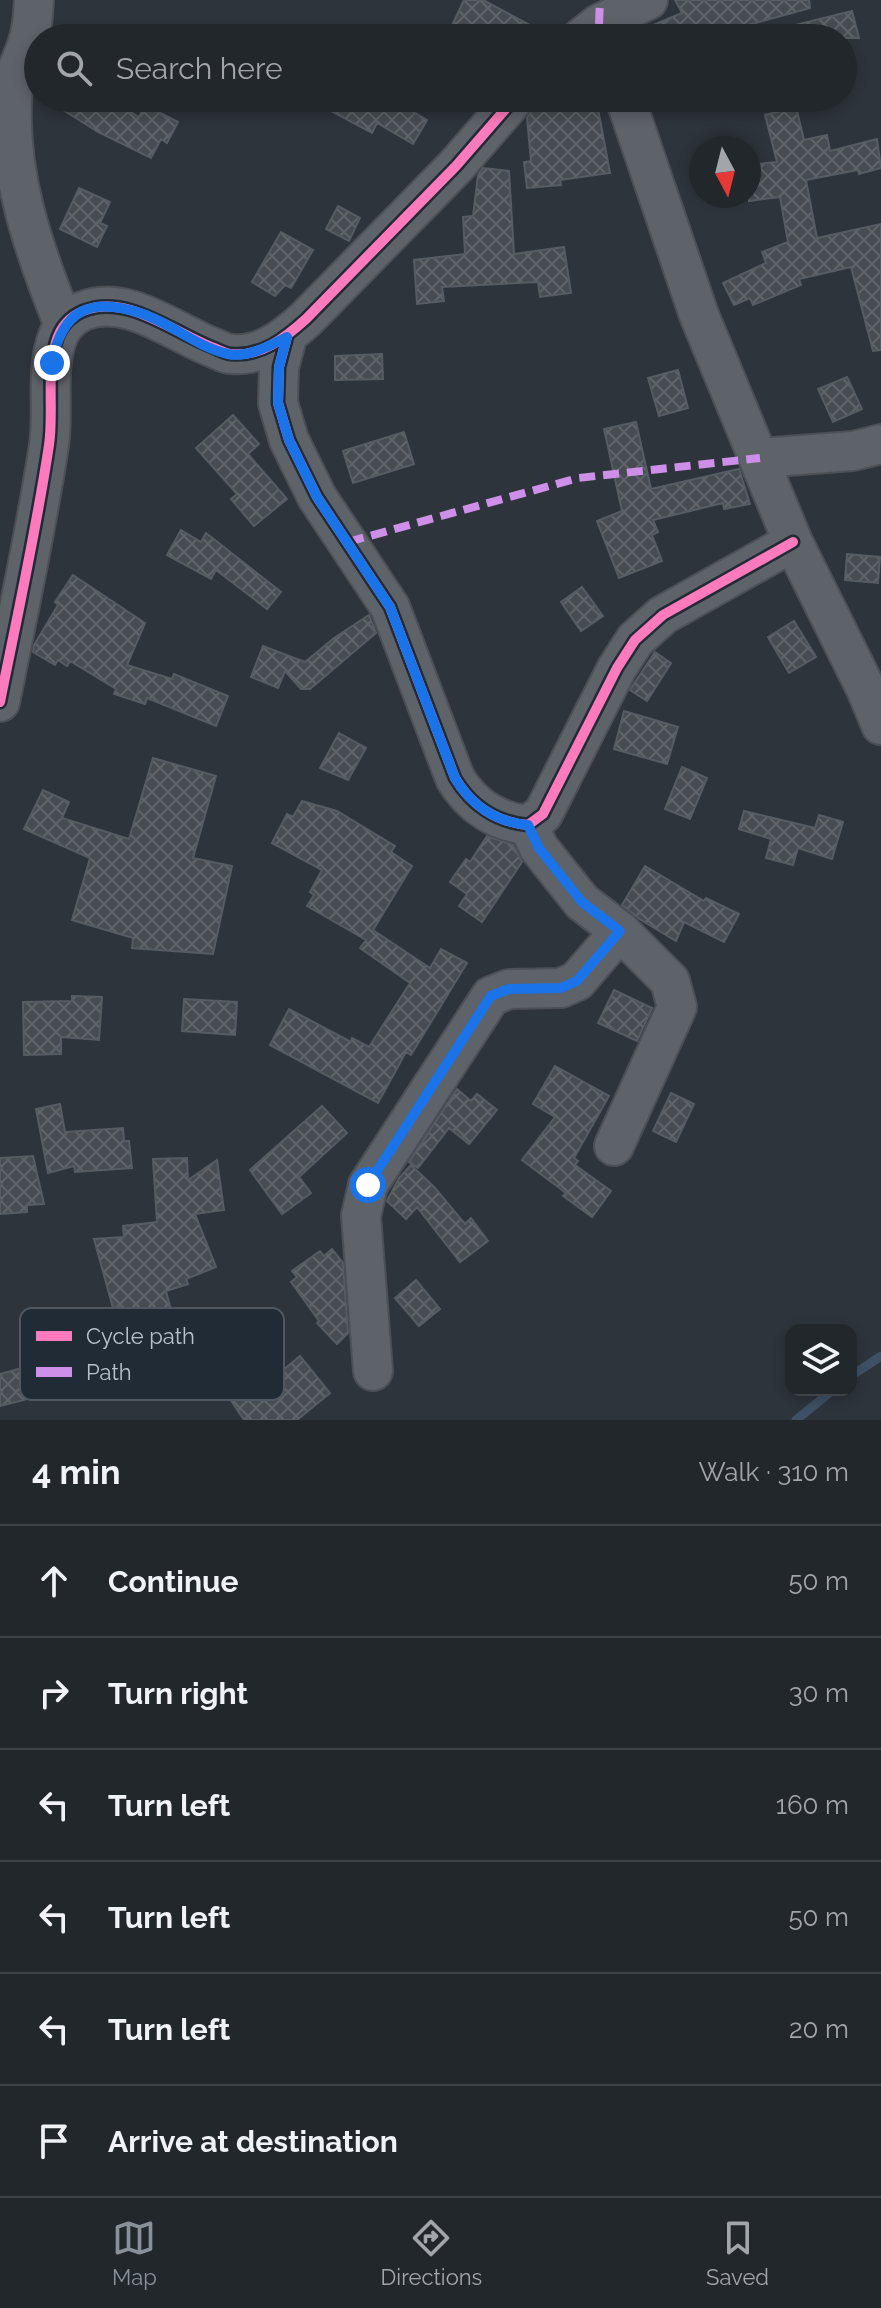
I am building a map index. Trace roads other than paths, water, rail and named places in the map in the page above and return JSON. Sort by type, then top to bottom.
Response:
[{"type":"street","points":[[33,24],[34,0]]},
{"type":"street","points":[[595,24],[648,0]]},
{"type":"street","points":[[24,49],[14,75],[10,113],[18,177],[36,256],[64,325]]},
{"type":"street","points":[[0,702],[39,516],[50,437],[52,363],[56,341],[64,325],[93,307],[119,308],[144,314],[202,344],[230,354],[260,351],[287,337],[456,166],[503,112]]},
{"type":"street","points":[[630,112],[699,315],[793,542],[881,725]]},
{"type":"street","points":[[287,337],[279,367],[278,403],[289,440],[317,497],[390,607],[455,778],[464,794],[488,813],[509,823],[528,825],[543,814],[617,668],[635,640],[663,615],[793,542]]},
{"type":"street","points":[[760,458],[853,451],[881,444]]},
{"type":"street","points":[[866,689],[881,652]]},
{"type":"street","points":[[528,825],[539,848],[582,902],[620,931],[670,981],[677,1007],[614,1146]]},
{"type":"street","points":[[373,1371],[361,1216],[368,1185],[491,996],[509,989],[561,988],[577,981],[620,931]]},
{"type":"waterway","points":[[857,1372],[881,1356]]},
{"type":"waterway","points":[[796,1420],[826,1396]]}]
